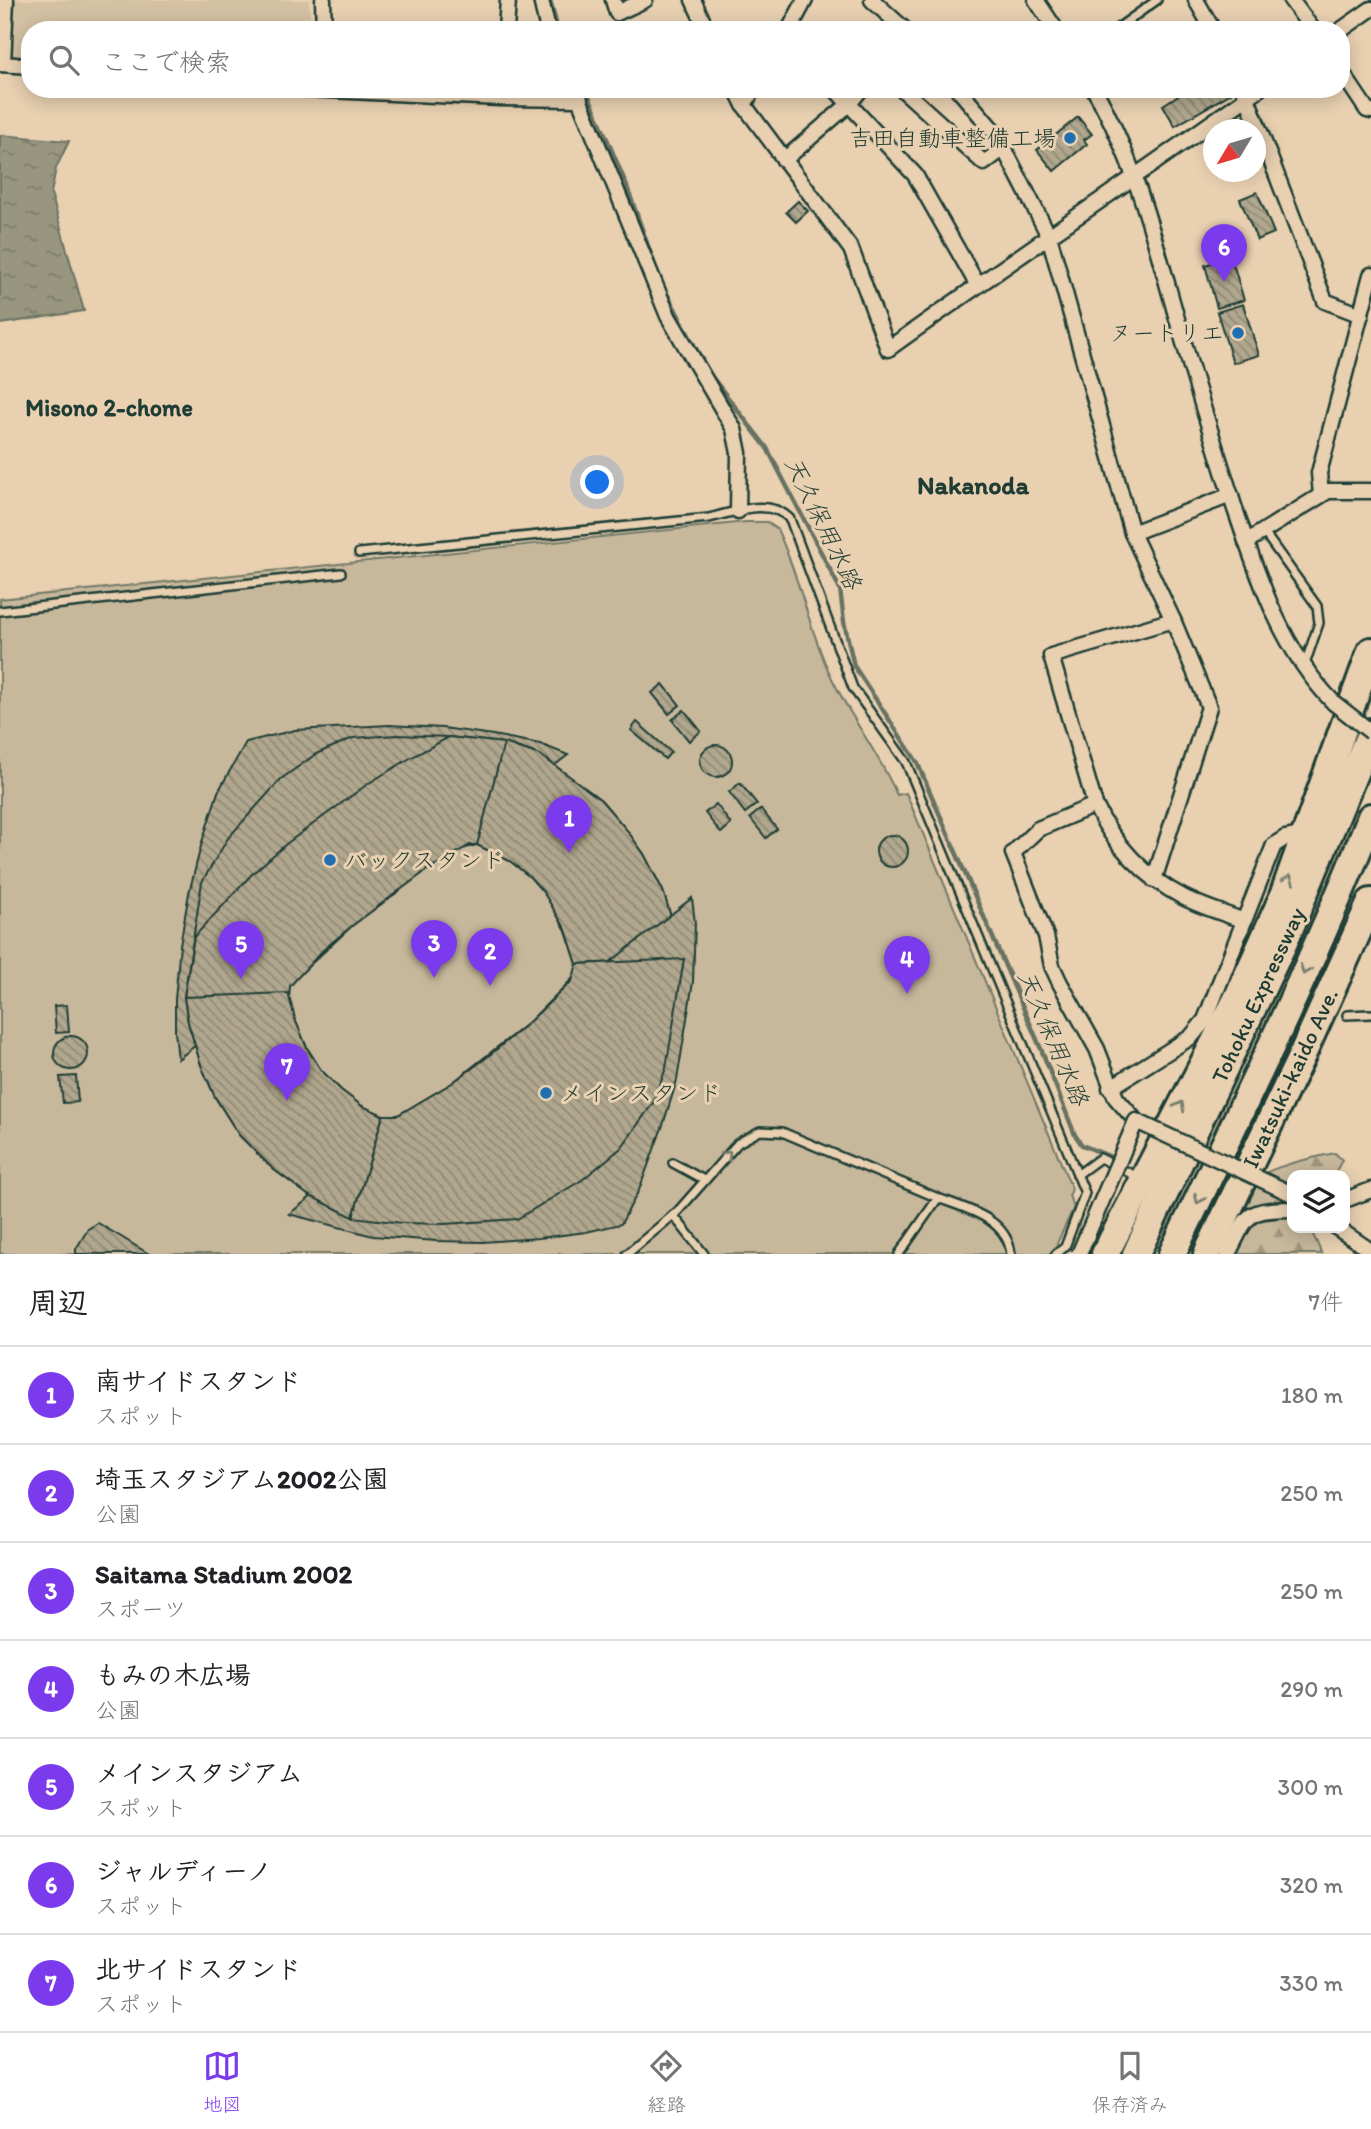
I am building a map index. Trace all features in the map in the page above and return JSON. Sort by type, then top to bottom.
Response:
[{"type":"highway","points":[[1105,1254],[1211,1027],[1282,899],[1371,651]]},
{"type":"highway","name":"Tohoku Expressway","points":[[1136,1254],[1284,942],[1371,732]]},
{"type":"highway","name":"Tohoku Expressway","points":[[1172,1254],[1299,982],[1371,817]]},
{"type":"highway","name":"Iwatsuki-kaido Ave.","points":[[1207,1254],[1369,912]]},
{"type":"street","points":[[6,0],[2,64],[21,65]]},
{"type":"street","points":[[323,0],[324,21]]},
{"type":"street","points":[[507,21],[508,0]]},
{"type":"street","points":[[541,0],[546,21]]},
{"type":"street","points":[[612,0],[618,13],[645,0]]},
{"type":"street","points":[[693,0],[703,21]]},
{"type":"street","points":[[794,21],[805,0]]},
{"type":"street","points":[[872,0],[895,21]]},
{"type":"street","points":[[1036,0],[1050,21]]},
{"type":"street","points":[[1196,0],[1208,21]]},
{"type":"street","points":[[1292,0],[1307,21]]},
{"type":"street","points":[[1350,24],[1371,9]]},
{"type":"street","points":[[1350,84],[1367,110],[1371,111]]},
{"type":"street","points":[[579,98],[668,316],[733,429],[739,453],[738,512]]},
{"type":"street","points":[[740,98],[851,249],[888,349],[977,284],[1134,178],[1242,98]]},
{"type":"street","points":[[744,105],[748,98]]},
{"type":"street","points":[[842,98],[915,175],[977,284]]},
{"type":"street","points":[[784,160],[854,98]]},
{"type":"street","points":[[912,98],[984,163],[1004,148]]},
{"type":"street","points":[[966,98],[997,135],[1049,236],[1132,533],[1173,620],[1209,707],[1154,880]]},
{"type":"street","points":[[1098,98],[1134,178],[1262,588],[1286,639],[1304,667],[1334,703],[1371,732]]},
{"type":"street","points":[[1252,98],[1325,301],[1361,315]]},
{"type":"street","points":[[1321,495],[1318,473],[1371,275]]},
{"type":"street","points":[[1246,542],[1328,491],[1371,491]]},
{"type":"street","points":[[1132,533],[1231,495]]},
{"type":"street","points":[[1173,620],[1052,656],[1104,824],[1122,848],[1154,880],[1184,898],[1244,921]]},
{"type":"street","points":[[1096,805],[1038,829],[1013,853],[1046,936],[1052,966],[1097,1049],[1110,1088],[1136,1121],[1287,1192]]},
{"type":"street","points":[[1110,1088],[1211,1027],[1205,1020],[1274,845],[1285,838],[1305,834]]},
{"type":"street","points":[[1079,1254],[1136,1121]]},
{"type":"street","points":[[1350,1198],[1371,1190]]},
{"type":"street","points":[[1228,1254],[1247,1218],[1255,1212],[1287,1209]]},
{"type":"street","points":[[1344,1233],[1371,1251]]},
{"type":"lane","points":[[1128,21],[1157,0]]},
{"type":"lane","points":[[359,553],[709,518],[761,507],[784,512],[790,519],[853,688],[906,762],[1085,1193],[1065,1247],[1056,1254]]},
{"type":"lane","points":[[1263,531],[1317,606],[1320,623],[1304,667]]},
{"type":"lane","points":[[0,611],[341,573]]},
{"type":"lane","points":[[1347,1015],[1371,1014]]},
{"type":"lane","points":[[627,1254],[673,1215],[738,1143],[760,1131],[782,1132],[994,1221],[1010,1243],[1011,1254]]},
{"type":"lane","points":[[1077,1175],[1100,1158],[1142,1179]]},
{"type":"lane","points":[[673,1163],[705,1180]]},
{"type":"lane","points":[[899,1254],[938,1198]]},
{"type":"lane","points":[[673,1215],[704,1254]]},
{"type":"shaded area","points":[[13,0],[309,0],[310,21],[21,21],[21,58],[14,58],[10,52]]},
{"type":"green space","points":[[767,522],[777,529],[829,672],[897,795],[906,793],[1072,1189],[1069,1196],[1074,1207],[1052,1254],[0,1254],[0,599]]},
{"type":"green space","points":[[1335,1153],[1342,1160],[1337,1170],[1287,1170],[1287,1233],[1312,1233],[1322,1254],[1229,1254],[1239,1208],[1248,1185],[1276,1168]]},
{"type":"water","points":[[0,135],[69,141],[56,168],[51,193],[84,311],[0,324]]},
{"type":"building","points":[[1174,98],[1223,98],[1175,126],[1163,105]]},
{"type":"building","points":[[1078,117],[1092,134],[1084,140],[1087,144],[1054,171],[1037,150]]},
{"type":"building","points":[[1257,192],[1274,233],[1257,240],[1240,199]]},
{"type":"building","points":[[798,201],[808,211],[796,222],[786,212]]},
{"type":"building","points":[[1231,257],[1244,300],[1217,308],[1205,265]]},
{"type":"building","name":"ヌートリエ","points":[[1243,304],[1259,355],[1233,363],[1217,312]]},
{"type":"building","points":[[663,684],[680,705],[669,714],[652,693]]},
{"type":"building","points":[[684,710],[701,731],[689,741],[672,720]]},
{"type":"building","points":[[637,722],[671,752],[665,759],[631,730]]},
{"type":"building","name":"バックスタンド","points":[[389,725],[443,728],[493,735],[540,744],[568,755],[178,1059],[175,999],[180,945],[189,893],[218,792],[246,742],[295,730]]},
{"type":"building","name":"バックスタンド","points":[[397,735],[504,743],[477,845],[462,849],[427,870],[353,925],[298,976],[288,993],[184,997],[202,882],[228,838],[281,779],[316,754],[353,738]]},
{"type":"building","points":[[449,737],[504,743],[540,755],[601,800],[644,854],[663,891],[684,959],[674,1015],[653,1048],[598,1101],[510,1170],[441,1212],[402,1223],[353,1217],[308,1195],[273,1169],[239,1135],[215,1097],[201,1065],[188,1022],[184,997],[194,937],[252,874],[286,844],[369,783]],"holes":[[[470,845],[477,845],[510,861],[544,893],[566,930],[577,964],[575,976],[528,1023],[452,1083],[398,1115],[383,1115],[362,1106],[321,1070],[307,1048],[296,1022],[289,999],[290,986],[323,950],[353,925],[427,870]]]},
{"type":"building","points":[[504,743],[540,755],[601,800],[626,829],[644,854],[663,891],[684,959],[577,964],[566,930],[544,893],[510,861],[477,845]]},
{"type":"building","points":[[716,745],[728,749],[732,761],[728,773],[716,777],[704,773],[700,761],[704,749]]},
{"type":"building","points":[[740,783],[757,804],[745,813],[729,792]]},
{"type":"building","points":[[716,804],[731,824],[721,833],[705,813]]},
{"type":"building","points":[[761,809],[777,829],[766,838],[750,818]]},
{"type":"building","points":[[892,835],[904,839],[908,851],[904,863],[892,867],[880,863],[876,851],[880,839]]},
{"type":"building","name":"メインスタンド","points":[[692,898],[695,923],[693,982],[677,1080],[639,1190],[621,1224],[539,1238],[482,1242],[436,1241],[373,1236],[289,1214]]},
{"type":"building","name":"メインスタンド","points":[[684,959],[666,1068],[653,1103],[621,1148],[582,1180],[517,1219],[444,1224],[402,1223],[353,1217],[383,1115],[398,1115],[452,1083],[486,1058],[572,981],[577,964]]},
{"type":"building","points":[[288,993],[307,1048],[321,1070],[362,1106],[383,1115],[353,1217],[308,1195],[273,1169],[239,1135],[215,1097],[201,1065],[188,1022],[184,997]]},
{"type":"building","points":[[67,1005],[69,1032],[56,1033],[54,1006]]},
{"type":"building","points":[[71,1036],[83,1041],[88,1053],[83,1065],[71,1070],[59,1065],[54,1053],[59,1041]]},
{"type":"building","points":[[76,1076],[78,1102],[63,1103],[60,1077]]},
{"type":"building","points":[[98,1223],[149,1254],[76,1254],[76,1249],[88,1229]]},
{"type":"waterway","name":"天久保用水路","points":[[550,0],[556,21]]},
{"type":"waterway","name":"天久保用水路","points":[[590,98],[626,184],[657,271]]},
{"type":"waterway","name":"天久保用水路","points":[[661,282],[701,358]]},
{"type":"waterway","name":"天久保用水路","points":[[708,372],[767,448],[840,589],[854,666],[917,762],[1041,1049],[1075,1135],[1082,1145],[1109,1156]]},
{"type":"place","name":"吉田自動車整備工場","points":[[1070,138]]},
{"type":"place","name":"ジャルディーノ","points":[[1224,282]]},
{"type":"place","name":"ヌートリエ","points":[[1238,333]]},
{"type":"place","name":"南サイドスタンド","points":[[569,853]]},
{"type":"place","name":"バックスタンド","points":[[330,860]]},
{"type":"place","name":"Saitama Stadium 2002","points":[[434,978]]},
{"type":"place","name":"メインスタジアム","points":[[241,979]]},
{"type":"place","name":"埼玉スタジアム2002公園","points":[[490,986]]},
{"type":"place","name":"もみの木広場","points":[[907,994]]},
{"type":"place","name":"メインスタンド","points":[[546,1093]]},
{"type":"place","name":"北サイドスタンド","points":[[287,1101]]},
{"type":"district","name":"Misono 2-chome","points":[[109,408]]},
{"type":"district","name":"Nakanoda","points":[[973,485]]}]
